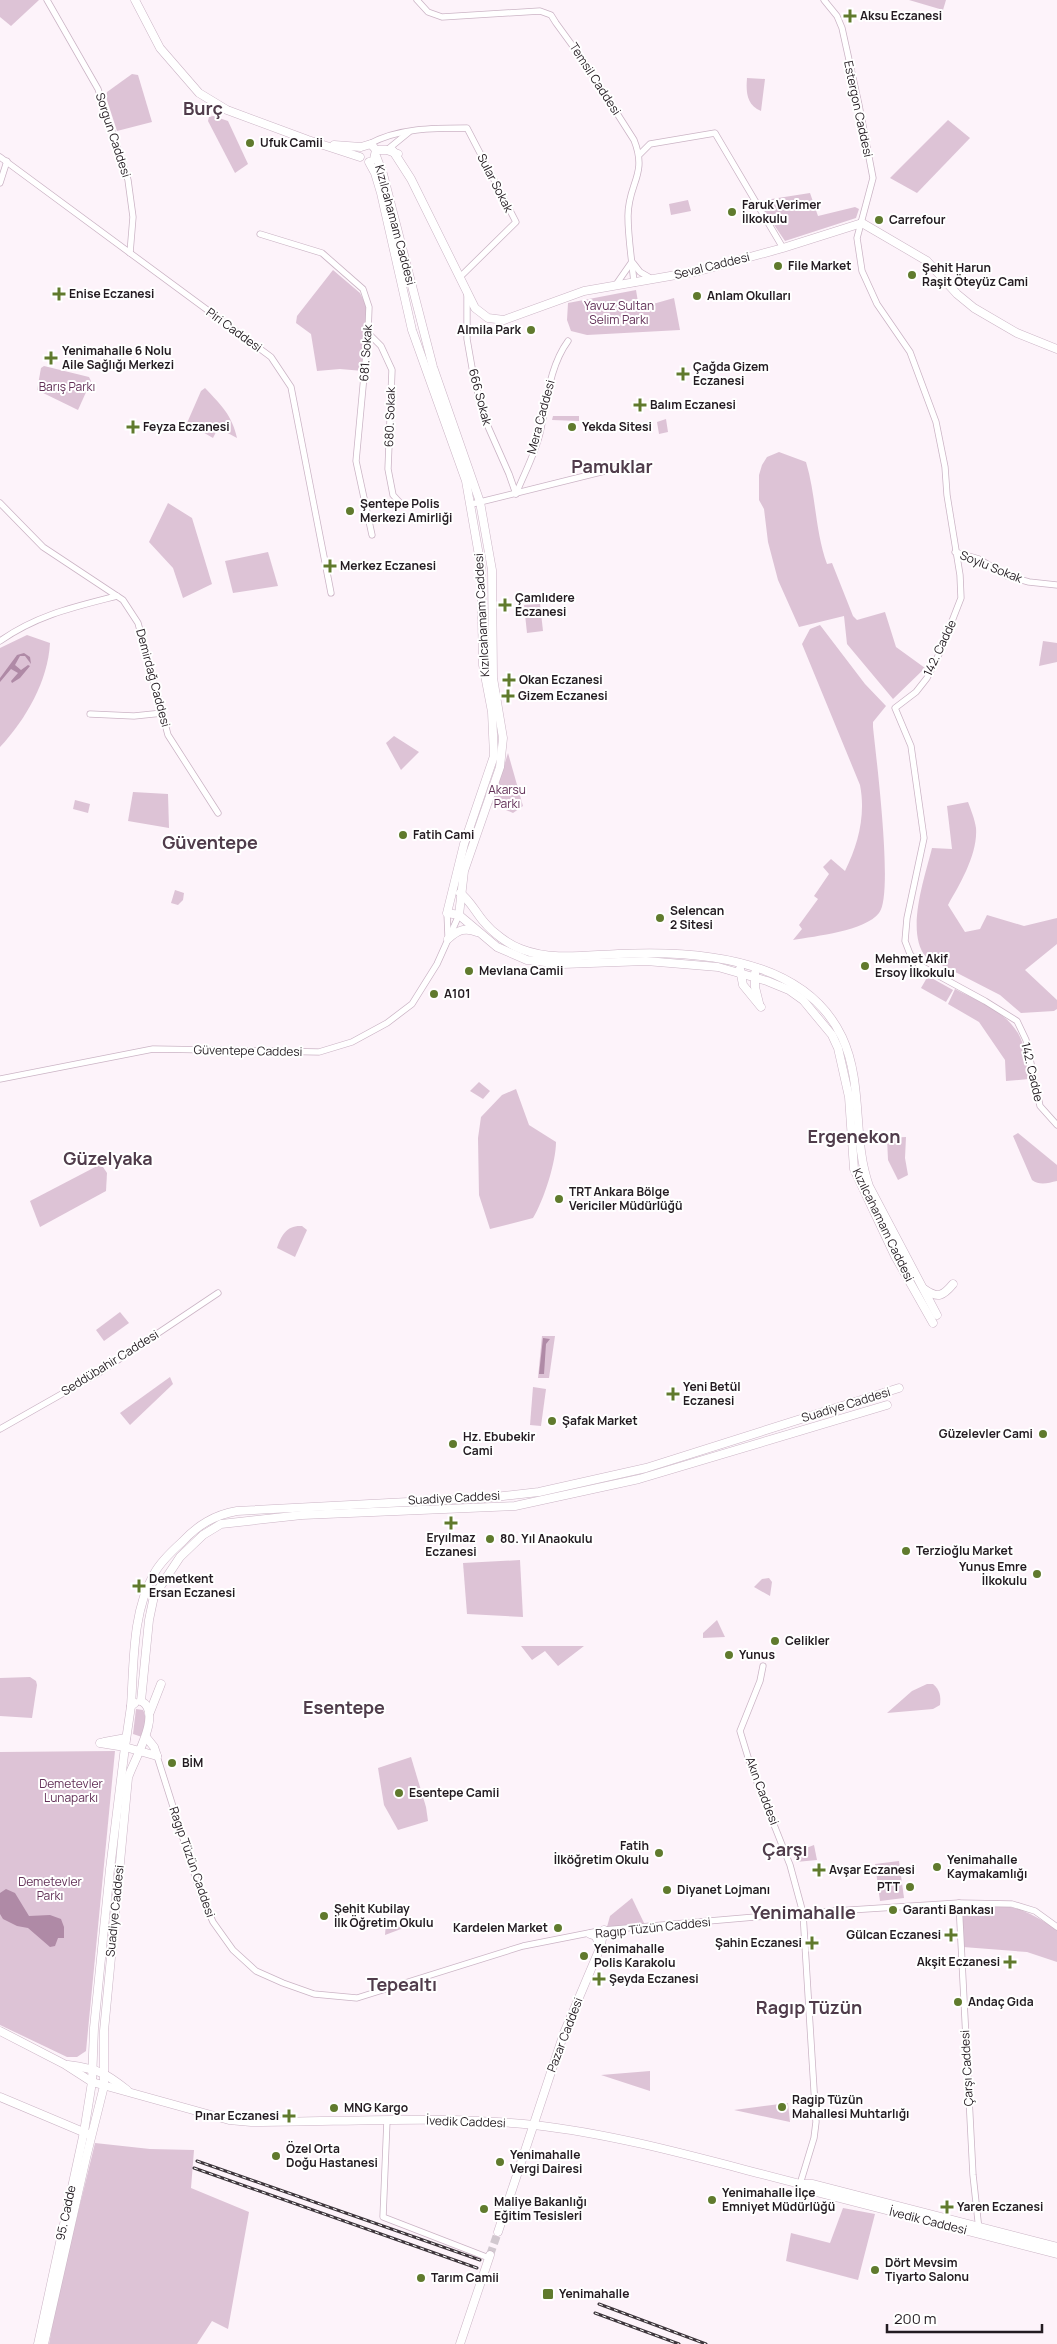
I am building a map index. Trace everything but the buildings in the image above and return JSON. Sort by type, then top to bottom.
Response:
[{"type":"main road","points":[[135,0],[160,48],[199,93],[227,110],[360,157],[369,162],[376,153],[390,150]]},
{"type":"main road","points":[[320,144],[365,146],[376,153]]},
{"type":"main road","points":[[360,157],[365,146]]},
{"type":"main road","name":"Seval Caddesi","points":[[390,150],[401,156],[467,294],[475,308],[488,318],[504,320],[584,291],[699,271],[783,248],[862,223]]},
{"type":"main road","name":"Kızılcahamam Caddesi","points":[[376,153],[388,189],[434,367],[476,503],[492,570],[494,678],[503,738],[500,767],[464,871],[462,894],[484,923],[502,938],[520,949],[546,956],[646,961],[718,968],[755,977],[789,990],[803,1000],[832,1034],[843,1067],[849,1097],[853,1159],[860,1182],[894,1256],[933,1323]]},
{"type":"main road","name":"Kızılcahamam Caddesi","points":[[369,162],[375,173],[381,193],[412,330],[476,503],[481,567],[483,665],[492,712],[494,756],[452,889],[447,913]]},
{"type":"main road","points":[[862,223],[927,261],[957,294],[974,308],[1017,333],[1057,349]]},
{"type":"main road","points":[[447,913],[459,915],[462,894],[452,889]]},
{"type":"main road","name":"Kızılcahamam Caddesi","points":[[459,915],[497,947],[527,960],[543,964],[620,954],[694,956],[740,963],[797,985],[828,1014],[843,1039],[856,1088],[860,1151],[868,1186],[937,1315]]},
{"type":"main road","points":[[448,938],[463,929],[479,933]]},
{"type":"main road","points":[[740,963],[743,985]]},
{"type":"main road","points":[[718,968],[743,985],[761,1007],[756,996],[756,968]]},
{"type":"main road","points":[[756,996],[762,987],[776,985]]},
{"type":"main road","points":[[853,1159],[860,1151]]},
{"type":"main road","points":[[921,1287],[930,1293],[938,1295],[944,1294],[953,1284]]},
{"type":"main road","name":"Suadiye Caddesi","points":[[91,2068],[110,1869],[126,1747],[139,1618],[147,1588],[154,1572],[195,1528],[214,1517],[238,1511],[485,1498],[539,1492],[646,1468],[899,1388]]},
{"type":"main road","name":"Suadiye Caddesi","points":[[143,1701],[149,1620],[154,1596],[180,1557],[203,1535],[221,1524],[302,1515],[515,1506],[640,1479],[888,1405]]},
{"type":"main road","points":[[130,1706],[143,1701],[161,1684],[150,1712]]},
{"type":"main road","points":[[143,1701],[150,1712]]},
{"type":"main road","name":"Suadiye Caddesi","points":[[106,2074],[103,2053],[104,2031],[128,1778],[132,1763],[146,1737],[150,1712]]},
{"type":"main road","name":"Ragıp Tüzün Caddesi","points":[[146,1737],[154,1747],[157,1756]]},
{"type":"main road","points":[[126,1738],[100,1743],[140,1750],[157,1756]]},
{"type":"main road","name":"Pazar Caddesi","points":[[498,2232],[564,2033],[600,1948],[604,1930]]},
{"type":"main road","points":[[590,1934],[596,1936],[600,1948]]},
{"type":"main road","name":"İvedik Caddesi","points":[[0,2031],[66,2065],[92,2082],[184,2109],[236,2121],[388,2120],[534,2125],[592,2134],[800,2184],[812,2191],[1057,2247]]},
{"type":"main road","name":"İvedik Caddesi","points":[[66,2065],[91,2068],[106,2074],[129,2092]]},
{"type":"main road","points":[[91,2068],[92,2082]]},
{"type":"main road","points":[[104,2086],[106,2074]]},
{"type":"main road","name":"95. Cadde","points":[[44,2344],[88,2134],[92,2082]]},
{"type":"main road","name":"95. Cadde","points":[[38,2344],[88,2134],[104,2086]]},
{"type":"main road","points":[[0,2097],[88,2134]]},
{"type":"main road","name":"İvedik Caddesi","points":[[979,2230],[1057,2254]]},
{"type":"main road","points":[[460,2344],[489,2256]]},
{"type":"street","name":"Sorgun Caddesi","points":[[48,0],[98,89],[125,172],[133,217],[130,254]]},
{"type":"street","name":"Temsil Caddesi","points":[[418,0],[428,12],[442,17],[523,10],[540,11],[551,15],[583,60],[634,140],[640,154]]},
{"type":"street","name":"Estergon Caddesi","points":[[824,0],[837,16],[842,28],[859,105],[872,178],[862,223]]},
{"type":"street","name":"Sular Sokak","points":[[410,131],[427,128],[467,128],[516,222],[460,277]]},
{"type":"street","points":[[365,146],[395,133],[410,131]]},
{"type":"street","points":[[390,150],[410,131]]},
{"type":"street","points":[[634,283],[628,215],[641,166],[640,154],[650,144],[715,133],[783,248]]},
{"type":"street","name":"Piri Caddesi","points":[[0,157],[271,357],[291,387],[330,593]]},
{"type":"street","points":[[0,183],[7,161]]},
{"type":"street","name":"142. Cadde","points":[[862,223],[857,238],[862,271],[877,304],[910,352],[936,422],[945,467],[946,495],[960,590],[956,611],[940,652],[927,678],[916,692],[895,708],[911,746],[924,838],[907,918],[905,941],[910,954],[919,965],[985,1000],[1017,1021],[1026,1040],[1040,1106],[1057,1125]]},
{"type":"street","name":"681. Sokak","points":[[260,234],[322,253],[363,289],[369,307],[368,333],[356,461],[372,535]]},
{"type":"street","points":[[632,261],[640,272],[653,280]]},
{"type":"street","points":[[615,286],[624,276],[632,261]]},
{"type":"street","name":"666 Sokak","points":[[467,294],[467,340],[474,379],[486,422],[516,494]]},
{"type":"street","name":"680. Sokak","points":[[368,333],[384,350],[392,370],[388,469],[393,495],[402,505]]},
{"type":"street","name":"Mera Caddesi","points":[[516,494],[539,435],[552,377],[562,349],[568,341]]},
{"type":"street","points":[[476,503],[613,469]]},
{"type":"street","name":"Demirdağ Caddesi","points":[[0,503],[43,547],[123,600],[138,623],[168,735],[218,813]]},
{"type":"street","name":"Soylu Sokak","points":[[955,552],[979,559],[1007,576],[1029,582],[1057,585]]},
{"type":"street","points":[[0,641],[23,625],[43,616],[117,596]]},
{"type":"street","points":[[90,714],[134,716],[162,714]]},
{"type":"street","points":[[447,913],[448,938]]},
{"type":"street","name":"Güventepe Caddesi","points":[[0,1079],[153,1049],[319,1052],[344,1045],[387,1023],[412,1004],[437,964],[459,915]]},
{"type":"street","name":"Seddübahir Caddesi","points":[[0,1429],[97,1374],[218,1293]]},
{"type":"street","name":"Akın Caddesi","points":[[763,1666],[760,1681],[740,1731],[751,1767],[790,1865],[803,1913],[816,2122],[814,2138],[800,2184]]},
{"type":"street","name":"Ragıp Tüzün Caddesi","points":[[157,1756],[198,1886],[213,1922],[233,1950],[256,1971],[314,1994],[357,1998],[523,1946],[604,1930],[803,1913],[959,1903],[1012,1904],[1035,1911],[1057,1927]]},
{"type":"street","name":"Çarşı Caddesi","points":[[959,1903],[973,2175],[979,2230]]},
{"type":"street","points":[[388,2120],[383,2217],[489,2256]]},
{"type":"green space","points":[[0,0],[39,0],[11,26],[0,17]]},
{"type":"green space","points":[[909,0],[946,0],[943,10]]},
{"type":"green space","points":[[132,74],[138,75],[152,122],[117,131],[106,97],[107,92]]},
{"type":"green space","points":[[747,78],[765,79],[761,111],[752,105],[748,97]]},
{"type":"green space","points":[[213,116],[228,121],[248,164],[235,173],[208,121],[209,117]]},
{"type":"green space","points":[[948,120],[970,138],[917,193],[890,178]]},
{"type":"green space","points":[[810,193],[818,216],[855,207],[859,209],[856,218],[785,241],[758,201]]},
{"type":"green space","points":[[688,200],[691,211],[671,215],[669,204]]},
{"type":"green space","points":[[333,270],[360,293],[367,307],[363,371],[340,369],[317,371],[311,334],[296,323],[297,316]]},
{"type":"green space","name":"Yavuz Sultan Selim Parkı","points":[[636,290],[639,308],[674,298],[680,330],[587,335],[571,331],[567,320],[568,303]]},
{"type":"green space","name":"Barış Parkı","points":[[44,366],[89,377],[91,381],[78,410],[37,390],[41,368]]},
{"type":"green space","points":[[205,388],[229,417],[237,438],[222,430],[217,430],[213,438],[187,423],[201,391]]},
{"type":"green space","points":[[553,416],[579,416],[579,421],[552,420]]},
{"type":"green space","points":[[666,419],[668,432],[659,434],[657,422]]},
{"type":"green space","points":[[779,452],[806,462],[823,551],[827,564],[832,563],[853,616],[857,620],[885,612],[896,647],[925,668],[893,699],[847,644],[844,616],[799,627],[778,580],[768,542],[764,509],[759,500],[759,475],[762,465],[767,457]]},
{"type":"green space","points":[[168,503],[192,518],[212,584],[183,598],[173,568],[149,542]]},
{"type":"green space","points":[[268,552],[278,586],[233,593],[225,561]]},
{"type":"green space","points":[[540,604],[543,631],[527,633],[524,605]]},
{"type":"green space","points":[[820,625],[865,684],[886,706],[873,722],[883,825],[885,881],[883,901],[879,913],[872,919],[839,932],[793,940],[802,929],[799,925],[818,899],[814,896],[829,874],[823,867],[831,859],[845,871],[854,851],[861,819],[862,796],[860,785],[802,644],[810,629]]},
{"type":"green space","points":[[27,635],[50,643],[45,671],[27,712],[0,747],[0,648]]},
{"type":"green space","points":[[1043,641],[1057,643],[1057,662],[1039,666]]},
{"type":"green space","points":[[394,736],[419,752],[401,770],[386,743]]},
{"type":"green space","name":"Akarsu Parkı","points":[[508,753],[523,806],[513,813],[492,804]]},
{"type":"green space","points":[[133,792],[168,794],[169,828],[128,821]]},
{"type":"green space","points":[[75,800],[90,804],[88,813],[73,809]]},
{"type":"green space","points":[[968,802],[974,818],[976,838],[967,868],[948,905],[965,932],[980,929],[987,915],[1024,926],[1057,918],[1057,944],[1025,970],[1057,1000],[1057,1009],[1054,1011],[1021,1013],[1000,995],[926,957],[920,946],[917,934],[917,919],[921,889],[932,848],[952,849],[947,806]]},
{"type":"green space","points":[[175,890],[184,893],[183,900],[178,905],[171,903]]},
{"type":"green space","points":[[928,976],[953,990],[946,1002],[921,988]]},
{"type":"green space","points":[[955,989],[992,1008],[1015,1028],[1024,1047],[1029,1079],[1006,1081],[1005,1060],[979,1022],[948,1004]]},
{"type":"green space","points":[[479,1082],[490,1091],[483,1099],[470,1091]]},
{"type":"green space","points":[[516,1089],[529,1125],[556,1142],[554,1160],[545,1191],[533,1218],[490,1229],[479,1195],[478,1138],[481,1117],[502,1095]]},
{"type":"green space","points":[[1018,1133],[1057,1165],[1057,1181],[1041,1183],[1032,1180],[1013,1136]]},
{"type":"green space","points":[[906,1137],[905,1158],[908,1175],[898,1180],[888,1160],[887,1138]]},
{"type":"green space","points":[[101,1164],[107,1173],[106,1191],[40,1227],[30,1201]]},
{"type":"green space","points":[[302,1226],[307,1230],[295,1257],[277,1248],[285,1232],[292,1227]]},
{"type":"green space","points":[[120,1312],[129,1323],[104,1341],[96,1330]]},
{"type":"green space","points":[[542,1336],[555,1336],[549,1378],[538,1378]]},
{"type":"green space","points":[[170,1377],[173,1384],[130,1425],[120,1413]]},
{"type":"green space","points":[[533,1387],[546,1389],[541,1426],[530,1425]]},
{"type":"green space","points":[[520,1560],[523,1617],[467,1614],[463,1563]]},
{"type":"green space","points":[[769,1578],[772,1582],[770,1596],[754,1587],[762,1579]]},
{"type":"green space","points":[[717,1620],[725,1637],[703,1638],[703,1633]]},
{"type":"green space","points":[[521,1646],[584,1646],[558,1666],[545,1651],[532,1660]]},
{"type":"green space","points":[[30,1677],[36,1681],[37,1685],[32,1718],[0,1716],[0,1678]]},
{"type":"green space","points":[[927,1684],[933,1684],[939,1691],[940,1705],[933,1709],[887,1713],[912,1691]]},
{"type":"green space","points":[[136,1709],[143,1710],[145,1716],[145,1727],[142,1737],[133,1734]]},
{"type":"green space","name":"Demetevler Parkı","points":[[115,1751],[86,2051],[77,2057],[67,2057],[0,2025],[0,1752]]},
{"type":"green space","points":[[411,1757],[426,1807],[428,1821],[398,1830],[384,1805],[378,1768]]},
{"type":"green space","points":[[814,1845],[817,1860],[796,1862],[793,1853]]},
{"type":"green space","points":[[899,1861],[904,1898],[880,1901],[875,1864]]},
{"type":"green space","points":[[632,1898],[645,1925],[607,1927],[610,1916]]},
{"type":"green space","points":[[962,1903],[990,1904],[1012,1908],[1044,1921],[1057,1930],[1057,1962],[1027,1952],[963,1947]]},
{"type":"green space","points":[[386,1923],[409,1926],[385,1935]]},
{"type":"green space","points":[[650,2071],[650,2091],[601,2075]]},
{"type":"green space","points":[[788,2103],[790,2122],[734,2110]]},
{"type":"green space","points":[[95,2143],[150,2149],[194,2150],[191,2188],[249,2212],[228,2329],[212,2321],[197,2344],[49,2344],[58,2295]]},
{"type":"green space","points":[[843,2208],[875,2214],[858,2280],[786,2261],[791,2233],[830,2243]]},
{"type":"shaded area","points":[[24,653],[30,657],[31,664],[25,656],[20,656],[15,665],[21,670],[28,665],[30,666],[20,678],[12,683],[11,681],[18,673],[11,669],[0,682],[0,678],[17,655]]},
{"type":"shaded area","points":[[543,1338],[550,1339],[546,1344],[544,1374],[539,1374]]},
{"type":"shaded area","points":[[6,1889],[15,1893],[29,1916],[50,1915],[61,1919],[64,1927],[64,1938],[58,1938],[55,1946],[50,1947],[28,1928],[17,1926],[3,1919],[0,1914],[0,1893]]},
{"type":"tunnel","points":[[490,2255],[498,2232]]},
{"type":"railway","points":[[197,2161],[480,2260]]},
{"type":"railway","points":[[194,2168],[477,2268]]},
{"type":"railway","points":[[599,2304],[706,2344]]},
{"type":"railway","points":[[595,2313],[679,2344]]},
{"type":"place","name":"Aksu Eczanesi","points":[[850,16]]},
{"type":"place","name":"Ufuk Camii","points":[[250,143]]},
{"type":"place","name":"Faruk Verimer İlkokulu","points":[[732,212]]},
{"type":"place","name":"Carrefour","points":[[879,220]]},
{"type":"place","name":"File Market","points":[[778,266]]},
{"type":"place","name":"Şehit Harun Raşit Öteyüz Cami","points":[[912,275]]},
{"type":"place","name":"Enise Eczanesi","points":[[59,294]]},
{"type":"place","name":"Anlam Okulları","points":[[697,296]]},
{"type":"place","name":"Almila Park","points":[[531,330]]},
{"type":"place","name":"Yenimahalle 6 Nolu Aile Sağlığı Merkezi","points":[[51,358]]},
{"type":"place","name":"Çağda Gizem Eczanesi","points":[[683,374]]},
{"type":"place","name":"Balım Eczanesi","points":[[640,405]]},
{"type":"place","name":"Feyza Eczanesi","points":[[133,427]]},
{"type":"place","name":"Yekda Sitesi","points":[[572,427]]},
{"type":"place","name":"Şentepe Polis Merkezi Amirliği","points":[[350,511]]},
{"type":"place","name":"Merkez Eczanesi","points":[[330,566]]},
{"type":"place","name":"Çamlıdere Eczanesi","points":[[505,605]]},
{"type":"place","name":"Okan Eczanesi","points":[[509,680]]},
{"type":"place","name":"Gizem Eczanesi","points":[[508,696]]},
{"type":"place","name":"Fatih Cami","points":[[403,835]]},
{"type":"place","name":"Selencan 2 Sitesi","points":[[660,918]]},
{"type":"place","name":"Mehmet Akif Ersoy İlkokulu","points":[[865,966]]},
{"type":"place","name":"Mevlana Camii","points":[[469,971]]},
{"type":"place","name":"A101","points":[[434,994]]},
{"type":"place","name":"TRT Ankara Bölge Vericiler Müdürlüğü","points":[[559,1199]]},
{"type":"place","name":"Yeni Betül Eczanesi","points":[[673,1394]]},
{"type":"place","name":"Şafak Market","points":[[552,1421]]},
{"type":"place","name":"Güzelevler Cami","points":[[1043,1434]]},
{"type":"place","name":"Hz. Ebubekir Cami","points":[[453,1444]]},
{"type":"place","name":"Eryılmaz Eczanesi","points":[[451,1523]]},
{"type":"place","name":"80. Yıl Anaokulu","points":[[490,1539]]},
{"type":"place","name":"Terzioğlu Market","points":[[906,1551]]},
{"type":"place","name":"Yunus Emre İlkokulu","points":[[1037,1574]]},
{"type":"place","name":"Demetkent Ersan Eczanesi","points":[[139,1586]]},
{"type":"place","name":"Celikler","points":[[775,1641]]},
{"type":"place","name":"Yunus","points":[[729,1655]]},
{"type":"place","name":"BİM","points":[[172,1763]]},
{"type":"place","name":"Esentepe Camii","points":[[399,1793]]},
{"type":"place","name":"Fatih İlköğretim Okulu","points":[[659,1853]]},
{"type":"place","name":"Yenimahalle Kaymakamlığı","points":[[937,1867]]},
{"type":"place","name":"Avşar Eczanesi","points":[[819,1870]]},
{"type":"place","name":"PTT","points":[[910,1887]]},
{"type":"place","name":"Diyanet Lojmanı","points":[[667,1890]]},
{"type":"place","name":"Garanti Bankası","points":[[893,1910]]},
{"type":"place","name":"Şehit Kubilay İlk Öğretim Okulu","points":[[324,1916]]},
{"type":"place","name":"Kardelen Market","points":[[558,1928]]},
{"type":"place","name":"Gülcan Eczanesi","points":[[951,1935]]},
{"type":"place","name":"Şahin Eczanesi","points":[[812,1943]]},
{"type":"place","name":"Yenimahalle Polis Karakolu","points":[[584,1956]]},
{"type":"place","name":"Akşit Eczanesi","points":[[1010,1962]]},
{"type":"place","name":"Şeyda Eczanesi","points":[[599,1979]]},
{"type":"place","name":"Andaç Gıda","points":[[958,2002]]},
{"type":"place","name":"Ragip Tüzün Mahallesi Muhtarlığı","points":[[782,2107]]},
{"type":"place","name":"MNG Kargo","points":[[334,2108]]},
{"type":"place","name":"Pınar Eczanesi","points":[[289,2116]]},
{"type":"place","name":"Özel Orta Doğu Hastanesi","points":[[276,2156]]},
{"type":"place","name":"Yenimahalle Vergi Dairesi","points":[[500,2162]]},
{"type":"place","name":"Yenimahalle İlçe Emniyet Müdürlüğü","points":[[712,2200]]},
{"type":"place","name":"Yaren Eczanesi","points":[[947,2207]]},
{"type":"place","name":"Maliye Bakanlığı Eğitim Tesisleri","points":[[484,2209]]},
{"type":"place","name":"Dört Mevsim Tiyarto Salonu","points":[[875,2270]]},
{"type":"place","name":"Tarım Camii","points":[[421,2278]]},
{"type":"place","name":"Yenimahalle","points":[[548,2294]]},
{"type":"district","name":"Burç","points":[[203,109]]},
{"type":"district","name":"Pamuklar","points":[[612,467]]},
{"type":"district","name":"Güventepe","points":[[210,843]]},
{"type":"district","name":"Ergenekon","points":[[854,1137]]},
{"type":"district","name":"Güzelyaka","points":[[108,1159]]},
{"type":"district","name":"Esentepe","points":[[344,1708]]},
{"type":"district","name":"Çarşı","points":[[785,1850]]},
{"type":"district","name":"Yenimahalle","points":[[803,1913]]},
{"type":"district","name":"Tepealtı","points":[[402,1985]]},
{"type":"district","name":"Ragıp Tüzün","points":[[809,2008]]},
{"type":"park label","name":"Demetevler Lunaparkı","points":[[71,1791]]}]
